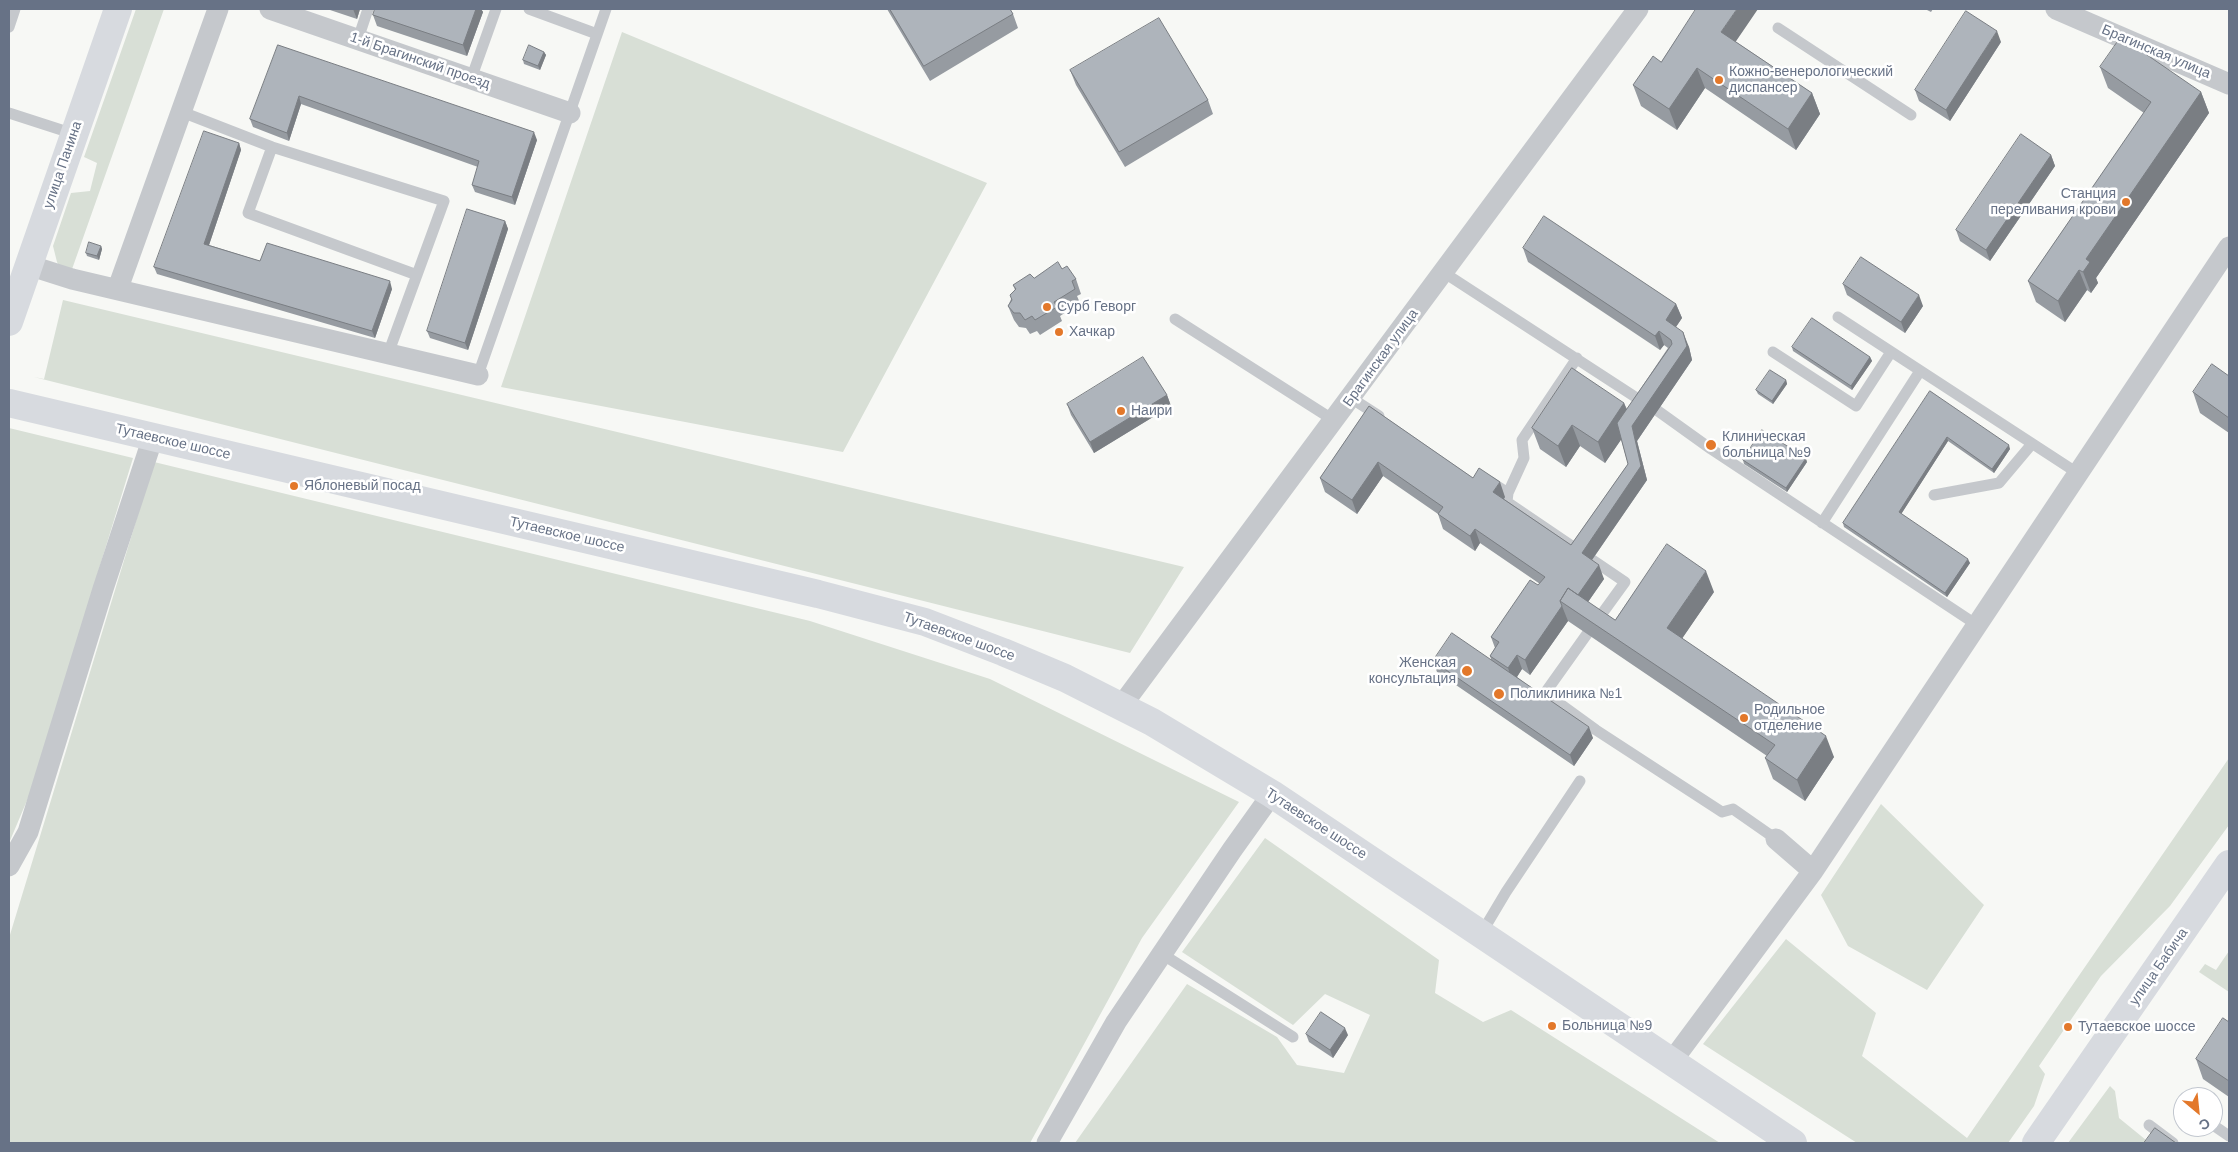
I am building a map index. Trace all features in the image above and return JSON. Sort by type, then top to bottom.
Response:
[{"type":"main road","name":"улица Панина","points":[[9,322],[118,9]]},
{"type":"main road","name":"Тутаевское шоссе","points":[[9,403],[818,594],[925,622],[1065,678],[1122,706],[1272,794],[1793,1143]]},
{"type":"main road","name":"улица Бабича","points":[[2036,1143],[2229,864]]},
{"type":"street","points":[[118,288],[218,9]]},
{"type":"street","name":"1-й Брагинский проезд","points":[[270,9],[570,113]]},
{"type":"street","name":"Брагинская улица","points":[[1122,706],[1335,421],[1638,9]]},
{"type":"street","name":"Брагинская улица","points":[[2056,9],[2229,84]]},
{"type":"street","points":[[1672,1061],[1813,871],[2229,247]]},
{"type":"street","points":[[28,265],[72,279],[118,288],[478,376]]},
{"type":"street","points":[[9,866],[28,832],[103,589],[153,437]]},
{"type":"street","points":[[1047,1143],[1116,1022],[1272,794]]},
{"type":"street","points":[[1776,839],[1813,871]]},
{"type":"lane","points":[[9,27],[15,9]]},
{"type":"lane","points":[[358,40],[368,9]]},
{"type":"lane","points":[[471,79],[496,9]]},
{"type":"lane","points":[[529,9],[597,34]]},
{"type":"lane","points":[[478,376],[606,9]]},
{"type":"lane","points":[[1778,28],[1911,115]]},
{"type":"lane","points":[[182,112],[272,146],[444,200],[388,354]]},
{"type":"lane","points":[[9,113],[74,134]]},
{"type":"lane","points":[[272,146],[248,213],[417,275]]},
{"type":"lane","points":[[1443,272],[1646,404]]},
{"type":"lane","points":[[1838,317],[2079,474]]},
{"type":"lane","points":[[1175,319],[1335,421]]},
{"type":"lane","points":[[1773,352],[1856,406],[1891,352]]},
{"type":"lane","points":[[1577,358],[1522,440],[1524,458],[1508,493],[1507,502],[1559,535],[1625,582],[1596,622]]},
{"type":"lane","points":[[1822,523],[1920,371]]},
{"type":"lane","points":[[1352,398],[1391,424]]},
{"type":"lane","points":[[1658,411],[1822,523],[1977,625]]},
{"type":"lane","points":[[1934,495],[1999,483],[2032,445]]},
{"type":"lane","points":[[1478,482],[1487,479],[1508,493]]},
{"type":"lane","points":[[1587,634],[1545,693],[1596,730],[1722,812],[1733,809],[1776,839]]},
{"type":"lane","points":[[1481,934],[1506,892],[1580,781]]},
{"type":"lane","points":[[1162,954],[1293,1037]]},
{"type":"lane","points":[[2149,1125],[2173,1143]]},
{"type":"shaded area","points":[[136,9],[164,9],[71,272],[61,270],[53,246],[71,193],[90,191],[97,163],[84,157]]},
{"type":"shaded area","points":[[622,32],[987,183],[843,452],[501,387]]},
{"type":"shaded area","points":[[63,300],[1184,567],[1130,653],[34,377],[44,379]]},
{"type":"shaded area","points":[[9,428],[133,458],[31,791],[9,843]]},
{"type":"shaded area","points":[[154,462],[810,621],[990,679],[1239,802],[1142,938],[1030,1143],[9,1143],[9,938]]},
{"type":"shaded area","points":[[2229,758],[2229,825],[2170,906],[2101,976],[2039,1066],[2045,1074],[2034,1106],[2008,1143],[1857,1143],[1703,1044],[1786,939],[1876,1013],[1862,1056],[1967,1138]]},
{"type":"shaded area","points":[[1881,804],[1984,905],[1927,990],[1848,946],[1821,895]]},
{"type":"shaded area","points":[[1265,838],[1439,960],[1435,993],[1483,1022],[1511,1010],[1720,1143],[1075,1143],[1187,984],[1277,1037],[1297,1065],[1344,1073],[1370,1015],[1325,994],[1293,1025],[1182,952]]},
{"type":"shaded area","points":[[2229,951],[2229,992],[2199,972],[2205,964],[2216,970]]},
{"type":"shaded area","points":[[2110,1086],[2115,1091],[2119,1118],[2146,1140],[2144,1143],[2068,1143]]},
{"type":"building","points":[[375,9],[476,9],[463,45],[373,15]]},
{"type":"building","points":[[890,9],[1010,9],[1013,14],[924,66]]},
{"type":"building","points":[[1696,9],[1737,9],[1721,32],[1812,93],[1788,129],[1697,68],[1669,109],[1633,85],[1653,56],[1661,62]]},
{"type":"building","points":[[1966,11],[1997,31],[1946,110],[1915,90]]},
{"type":"building","points":[[1159,18],[1208,100],[1119,152],[1070,70]]},
{"type":"building","points":[[2121,37],[2201,92],[2086,259],[2090,262],[2083,272],[2079,270],[2058,301],[2028,281],[2151,102],[2100,67]]},
{"type":"building","points":[[278,45],[534,132],[512,197],[472,185],[479,161],[299,96],[287,133],[250,119]]},
{"type":"building","points":[[529,45],[544,52],[538,66],[523,60]]},
{"type":"building","points":[[204,131],[239,143],[204,244],[260,261],[267,243],[390,281],[372,331],[154,267]]},
{"type":"building","points":[[2021,134],[2051,155],[1986,250],[1956,230]]},
{"type":"building","points":[[467,209],[505,221],[465,343],[427,331]]},
{"type":"building","points":[[1544,216],[1676,304],[1666,320],[1683,332],[1687,346],[1632,426],[1641,466],[1582,553],[1599,565],[1578,595],[1568,588],[1560,601],[1562,606],[1525,660],[1517,655],[1508,668],[1490,656],[1499,642],[1491,637],[1530,580],[1538,585],[1545,577],[1475,529],[1470,536],[1438,514],[1443,507],[1378,462],[1352,500],[1320,478],[1369,406],[1473,478],[1479,468],[1500,482],[1493,492],[1571,545],[1628,464],[1617,423],[1672,344],[1671,340],[1659,331],[1655,336],[1523,248]]},
{"type":"building","points":[[89,242],[101,246],[97,256],[86,253]]},
{"type":"building","points":[[1861,257],[1919,295],[1901,322],[1843,284]]},
{"type":"building","points":[[1058,262],[1062,269],[1067,266],[1076,279],[1072,281],[1075,289],[1054,302],[1057,307],[1035,320],[1032,316],[1025,320],[1020,313],[1014,313],[1008,306],[1012,300],[1010,295],[1016,289],[1013,285],[1030,274],[1034,278]]},
{"type":"building","points":[[1812,318],[1870,357],[1851,386],[1792,347]]},
{"type":"building","name":"Наири","points":[[1143,357],[1167,395],[1090,442],[1067,404]]},
{"type":"building","points":[[2212,364],[2229,376],[2229,418],[2193,392]]},
{"type":"building","points":[[1572,368],[1624,403],[1598,442],[1572,425],[1558,446],[1532,428]]},
{"type":"building","points":[[1770,370],[1786,380],[1772,401],[1756,390]]},
{"type":"building","points":[[1930,391],[2009,445],[1992,469],[1947,437],[1899,512],[1968,559],[1945,593],[1843,523]]},
{"type":"building","points":[[1762,430],[1806,458],[1786,488],[1743,460]]},
{"type":"building","name":"Родильное отделение","points":[[1667,544],[1706,571],[1667,628],[1826,736],[1797,780],[1765,758],[1775,745],[1560,601],[1568,588],[1615,620]]},
{"type":"building","name":"Поликлиника №1","points":[[1452,633],[1589,727],[1570,755],[1433,661]]},
{"type":"building","points":[[1321,1012],[1345,1028],[1330,1050],[1306,1034]]},
{"type":"building","points":[[2223,1018],[2229,1022],[2229,1081],[2196,1059]]},
{"type":"building","points":[[2155,1128],[2176,1143],[2144,1143]]},
{"type":"place","name":"Кожно-венерологический диспансер","points":[[1719,80]]},
{"type":"place","name":"Станция переливания крови","points":[[2126,202]]},
{"type":"place","name":"Сурб Геворг","points":[[1047,307]]},
{"type":"place","name":"Хачкар","points":[[1059,332]]},
{"type":"place","name":"Наири","points":[[1121,411]]},
{"type":"place","name":"Клиническая больница №9","points":[[1711,445]]},
{"type":"place","name":"Яблоневый посад","points":[[294,486]]},
{"type":"place","name":"Женская консультация","points":[[1467,671]]},
{"type":"place","name":"Поликлиника №1","points":[[1499,694]]},
{"type":"place","name":"Родильное отделение","points":[[1744,718]]},
{"type":"place","name":"Больница №9","points":[[1552,1026]]},
{"type":"place","name":"Тутаевское шоссе","points":[[2068,1027]]}]
